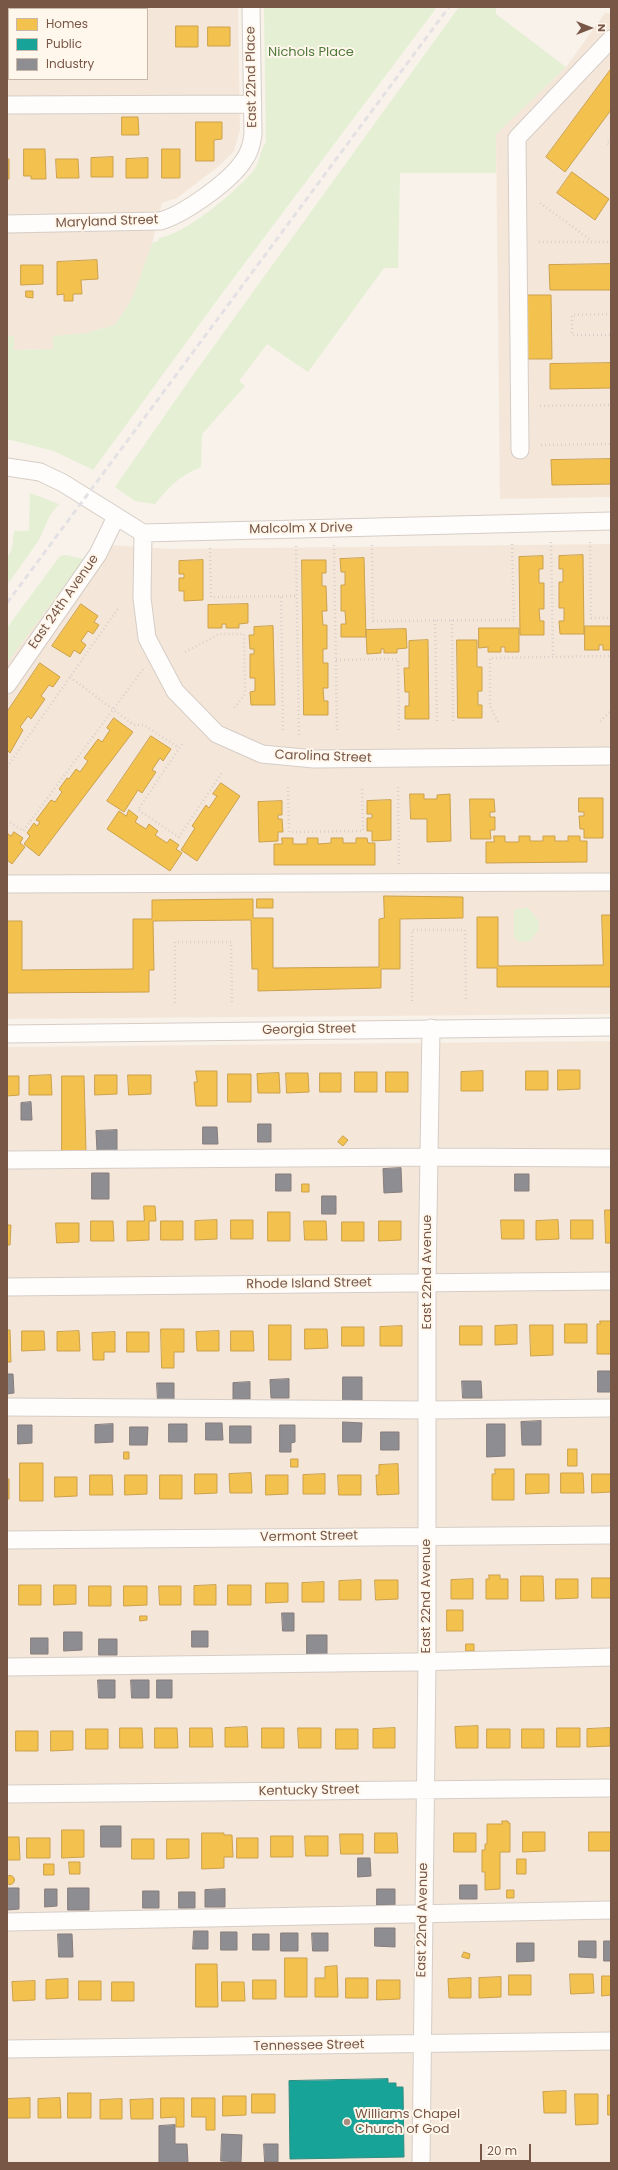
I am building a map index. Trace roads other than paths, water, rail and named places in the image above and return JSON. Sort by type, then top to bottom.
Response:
[{"type":"street","name":"East 22nd Place","points":[[250,148],[253,134],[251,7]]},
{"type":"street","points":[[520,450],[517,138],[611,39]]},
{"type":"street","points":[[7,105],[253,104]]},
{"type":"street","name":"Maryland Street","points":[[7,224],[148,222],[171,218],[190,208],[232,174],[245,159],[250,148]]},
{"type":"street","points":[[7,467],[28,470],[50,476],[86,496],[116,517],[144,533]]},
{"type":"street","name":"East 24th Avenue","points":[[7,685],[98,554],[116,517]]},
{"type":"street","name":"Malcolm X Drive","points":[[144,533],[611,521]]},
{"type":"street","name":"Carolina Street","points":[[144,533],[142,598],[147,638],[175,691],[217,734],[262,754],[314,759],[611,756]]},
{"type":"street","points":[[7,884],[611,882]]},
{"type":"street","name":"Georgia Street","points":[[7,1034],[431,1028],[611,1028]]},
{"type":"street","name":"East 22nd Avenue","points":[[420,2163],[426,1790],[428,1536],[427,1282],[431,1028]]},
{"type":"street","points":[[7,1160],[429,1157],[611,1158]]},
{"type":"street","name":"Rhode Island Street","points":[[7,1287],[611,1281]]},
{"type":"street","points":[[7,1407],[428,1410],[611,1408]]},
{"type":"street","name":"Vermont Street","points":[[7,1540],[611,1535]]},
{"type":"street","points":[[7,1667],[427,1662],[611,1657]]},
{"type":"street","name":"Kentucky Street","points":[[7,1794],[611,1788]]},
{"type":"street","points":[[7,1922],[423,1915],[611,1910]]},
{"type":"street","name":"Tennessee Street","points":[[7,2049],[611,2041]]},
{"type":"railway","points":[[7,603],[449,7]]},
{"type":"place","name":"Williams Chapel Church of God","points":[[347,2122]]},
{"type":"park label","name":"Nichols Place","points":[[311,53]]}]
